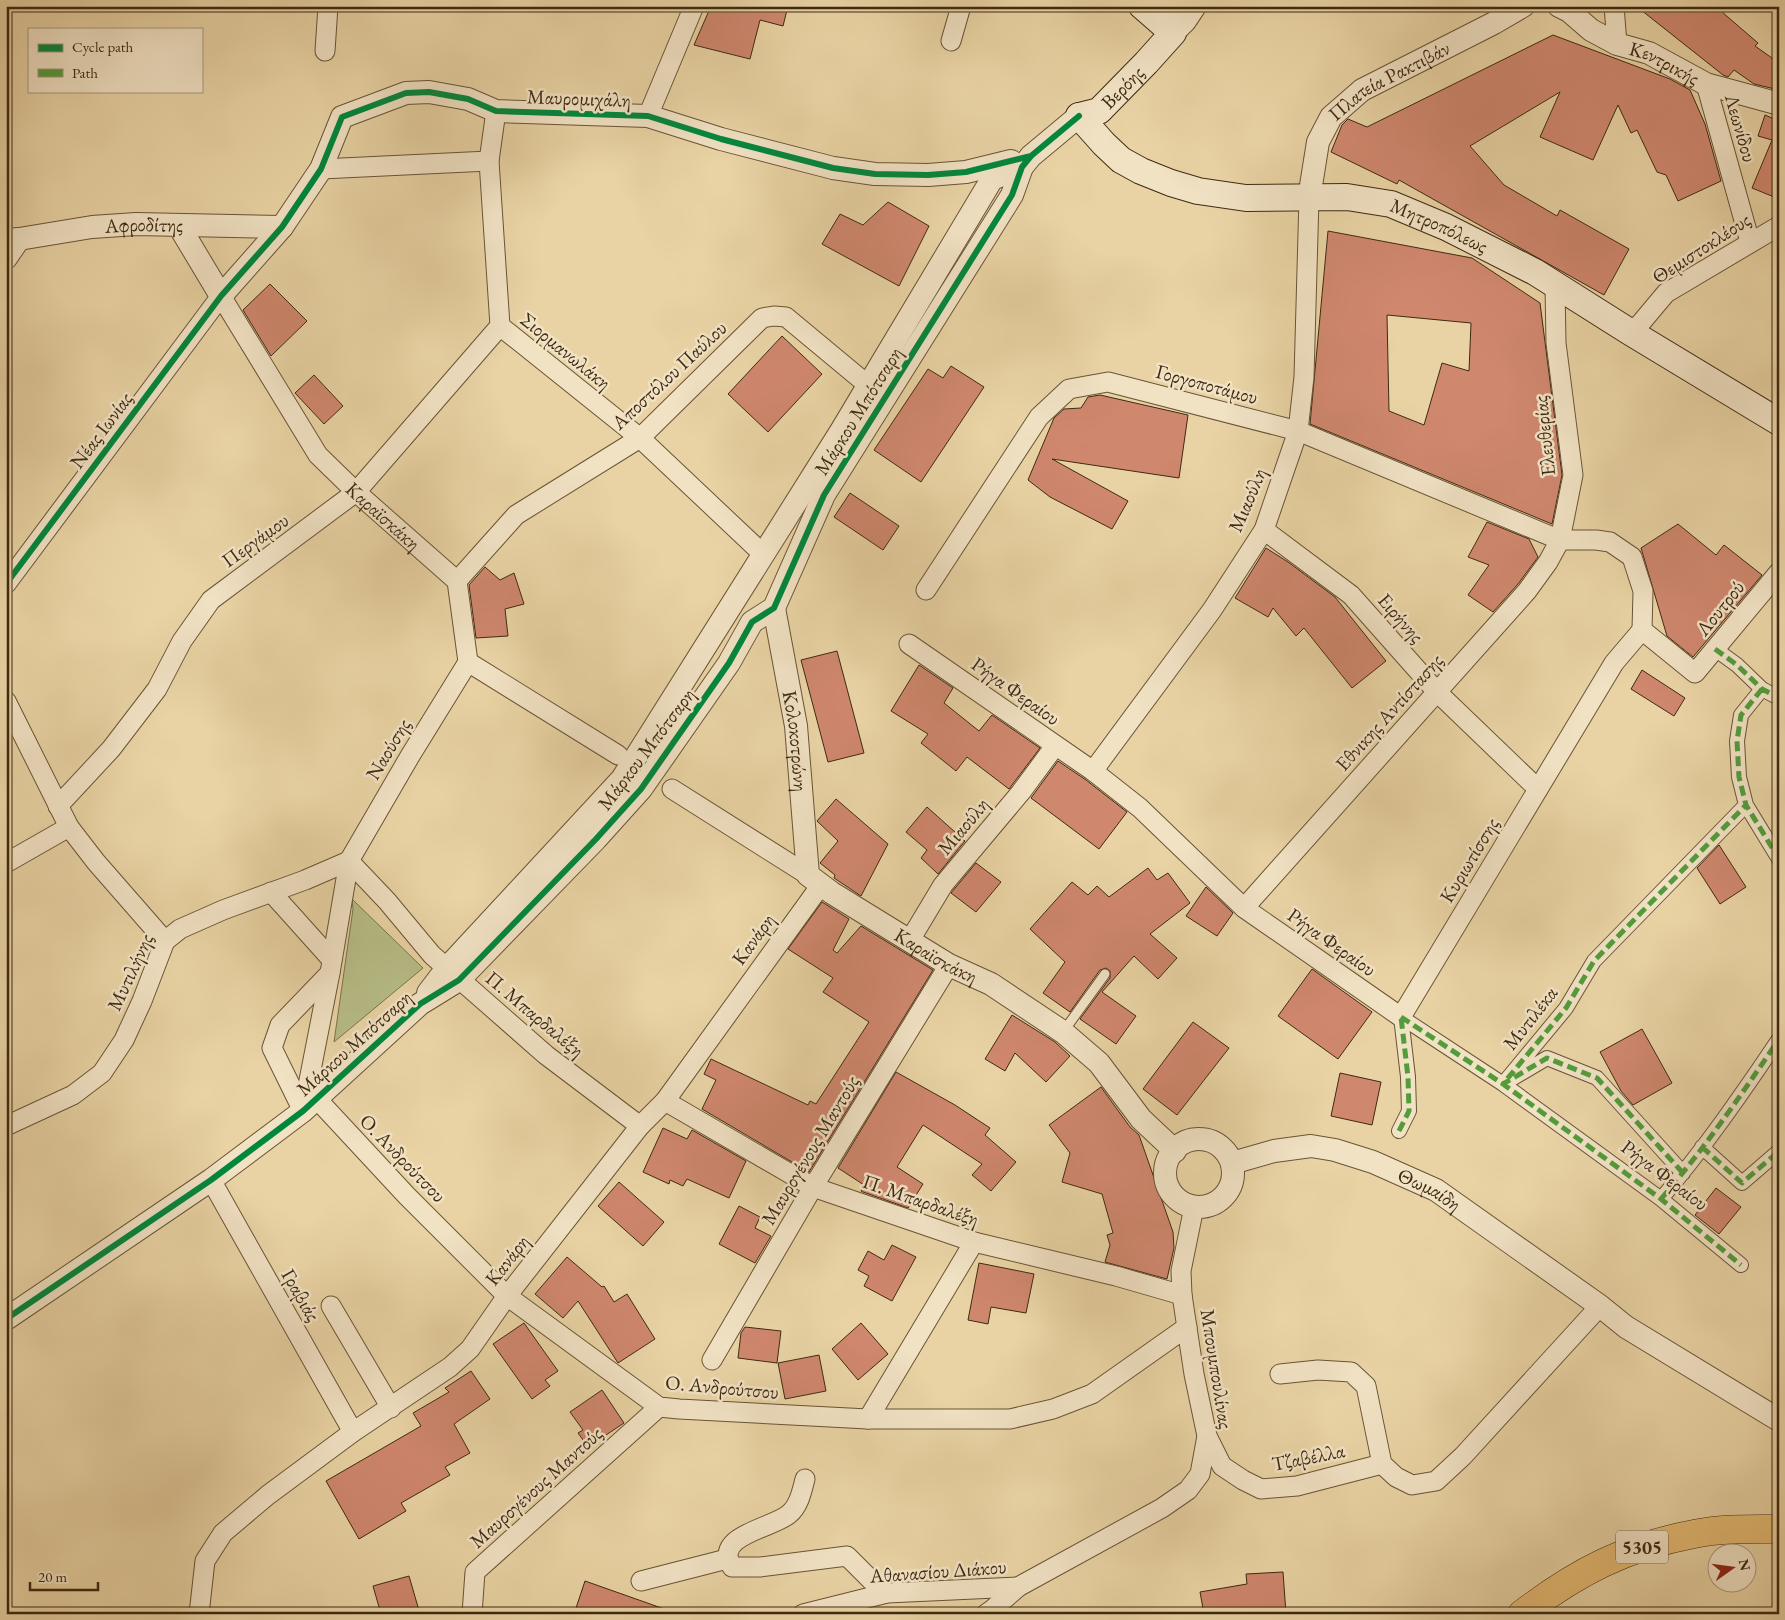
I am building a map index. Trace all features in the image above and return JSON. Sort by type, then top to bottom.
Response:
[{"type":"main road","name":"Βερόης","points":[[1079,116],[1086,98],[1135,50],[1162,16]]},
{"type":"main road","name":"Μητροπόλεως","points":[[1079,116],[1120,160],[1171,183],[1198,191],[1246,198],[1347,197],[1391,204],[1463,235],[1535,272],[1630,332],[1777,418]]},
{"type":"main road","name":"5305","points":[[1535,1609],[1570,1580],[1606,1560],[1646,1545],[1696,1533],[1779,1529]]},
{"type":"street","points":[[325,51],[328,6]]},
{"type":"street","points":[[648,116],[694,6]]},
{"type":"street","points":[[951,42],[961,6]]},
{"type":"street","name":"Βερόης","points":[[1162,16],[1185,21],[1194,6]]},
{"type":"street","name":"Πλατεία Ρακτιβάν","points":[[1309,198],[1318,142],[1331,117],[1362,90],[1494,23],[1523,6]]},
{"type":"street","name":"Κεντρικής","points":[[1559,6],[1569,11],[1591,30],[1617,44],[1649,52],[1706,84],[1779,104]]},
{"type":"street","points":[[1614,6],[1617,44]]},
{"type":"street","name":"Λεωνίδου","points":[[1706,84],[1750,242]]},
{"type":"street","name":"Μαυρομιχάλη","points":[[221,296],[282,227],[321,169],[342,117],[406,93],[429,92],[468,99],[496,111],[648,116],[721,139],[833,168],[876,174],[928,175],[966,172],[1026,162]]},
{"type":"street","name":"Σιορμανωλάκη","points":[[496,111],[490,161],[500,326],[640,438],[764,555]]},
{"type":"street","name":"Μάρκου Μπότσαρη","points":[[453,974],[622,780],[869,386],[992,179],[1026,162],[1079,116]]},
{"type":"street","points":[[321,169],[490,161]]},
{"type":"street","name":"Μάρκου Μπότσαρη","points":[[6,1319],[210,1180],[310,1105],[596,839],[641,789],[729,663],[752,622],[774,608],[824,495],[1012,195],[1026,162]]},
{"type":"street","name":"Μιαούλη","points":[[1093,771],[1212,610],[1264,530],[1298,431],[1304,377],[1309,198]]},
{"type":"street","name":"Αφροδίτης","points":[[13,239],[92,227],[136,224],[282,227]]},
{"type":"street","name":"Καραϊσκάκη","points":[[179,226],[318,455],[356,492],[457,581]]},
{"type":"street","name":"Θεμιστοκλέους","points":[[1630,332],[1640,324],[1666,293],[1779,226]]},
{"type":"street","points":[[6,258],[13,239]]},
{"type":"street","name":"Ελευθερίας","points":[[1555,286],[1556,343],[1574,475],[1560,540]]},
{"type":"street","name":"Νέας Ιωνίας","points":[[6,584],[221,296]]},
{"type":"street","name":"Αποστόλου Παύλου","points":[[457,581],[516,514],[640,438],[762,318],[786,317],[869,386]]},
{"type":"street","name":"Περγάμου","points":[[58,806],[111,749],[157,689],[182,641],[210,600],[356,492],[500,326]]},
{"type":"street","name":"Γοργοποτάμου","points":[[926,590],[1039,417],[1069,389],[1108,382],[1298,431],[1560,540]]},
{"type":"street","name":"Ειρήνης","points":[[1264,530],[1351,595],[1437,692],[1538,789]]},
{"type":"street","points":[[1560,540],[1610,542],[1632,557],[1643,590],[1642,630]]},
{"type":"street","name":"Εθνικης Αντίστασης","points":[[1244,908],[1527,591],[1548,562],[1560,540]]},
{"type":"street","name":"Λουτρού","points":[[1642,630],[1696,673],[1779,572]]},
{"type":"street","points":[[457,581],[468,662],[618,755]]},
{"type":"street","name":"Κολοκοτρώνη","points":[[774,608],[796,726],[814,880]]},
{"type":"street","name":"Κυριωτίσσης","points":[[1401,1017],[1614,663],[1642,630]]},
{"type":"street","name":"Ρήγα Φεραίου","points":[[909,644],[1093,771],[1140,808],[1244,908],[1401,1017],[1503,1084],[1661,1199],[1741,1265]]},
{"type":"street","points":[[1715,649],[1737,665],[1762,689],[1779,698]]},
{"type":"street","name":"Ναούσης","points":[[349,861],[410,756],[468,662]]},
{"type":"street","points":[[1762,689],[1741,715],[1737,741],[1739,777],[1746,805],[1779,859]]},
{"type":"street","points":[[6,701],[69,827],[96,862],[166,941]]},
{"type":"street","name":"Μιαούλη","points":[[910,940],[943,885],[1021,792],[1055,746]]},
{"type":"street","name":"Καραϊσκάκη","points":[[672,789],[832,893],[949,965],[991,984],[1063,1032],[1099,1063],[1141,1119],[1175,1151]]},
{"type":"street","name":"Μυτιλέκα","points":[[1503,1084],[1566,1008],[1594,961],[1746,805]]},
{"type":"street","points":[[6,863],[69,827]]},
{"type":"street","points":[[310,1105],[349,861]]},
{"type":"street","name":"Π. Μπαρδαλέξη","points":[[349,861],[387,901],[432,955],[546,1055],[640,1126]]},
{"type":"street","name":"Mυτιλήνης","points":[[6,1126],[73,1095],[102,1073],[124,1040],[166,941],[180,929],[223,910],[305,880],[349,861]]},
{"type":"street","name":"Κανάρη","points":[[199,1614],[205,1561],[223,1532],[268,1495],[353,1432],[450,1367],[470,1349],[507,1296],[640,1126],[665,1101],[814,880]]},
{"type":"street","points":[[271,892],[331,966]]},
{"type":"street","name":"Μαυρογένους Μαντούς","points":[[712,1360],[813,1187],[949,965]]},
{"type":"street","name":"Ο. Ανδρούτσου","points":[[331,966],[280,1025],[272,1048],[310,1105],[407,1196],[507,1296],[659,1407],[868,1419],[1010,1419],[1053,1409],[1092,1394],[1187,1327]]},
{"type":"street","points":[[1399,1131],[1409,1111],[1408,1077],[1401,1017]]},
{"type":"street","points":[[1661,1199],[1683,1173],[1741,1095],[1779,1039]]},
{"type":"street","name":"Μυτιλέκα","points":[[1503,1084],[1547,1058],[1597,1078],[1683,1173]]},
{"type":"street","name":"Π. Μπαρδαλέξη","points":[[665,1101],[813,1187],[974,1242],[1116,1276],[1182,1295]]},
{"type":"street","points":[[1196,1139],[1208,1140],[1226,1152],[1232,1163],[1233,1178],[1229,1189],[1223,1198],[1206,1207],[1194,1207],[1180,1201],[1172,1194],[1167,1183],[1168,1160],[1185,1142],[1196,1139]]},
{"type":"street","name":"Θωμαίδη","points":[[1232,1163],[1274,1151],[1311,1146],[1335,1150],[1373,1162],[1436,1190],[1600,1306],[1626,1327],[1779,1420]]},
{"type":"street","points":[[1702,1147],[1742,1183],[1779,1151]]},
{"type":"street","name":"Γραβιάς","points":[[210,1180],[353,1432]]},
{"type":"street","name":"Μπουμπουλίνας","points":[[1018,1587],[1162,1508],[1188,1490],[1200,1474],[1207,1436],[1194,1374],[1180,1271],[1194,1207]]},
{"type":"street","points":[[868,1419],[974,1242]]},
{"type":"street","points":[[331,1306],[391,1408]]},
{"type":"street","points":[[1280,1374],[1318,1370],[1351,1372],[1366,1386],[1382,1464],[1396,1477],[1412,1485],[1436,1480],[1463,1456],[1600,1306]]},
{"type":"street","name":"Θωμαίδη","points":[[1600,1306],[1720,1368],[1779,1405]]},
{"type":"street","name":"Μαυρογένους Μαντούς","points":[[472,1614],[475,1572],[659,1407]]},
{"type":"street","name":"Τζαβέλλα","points":[[1207,1436],[1222,1466],[1261,1489],[1297,1486],[1382,1464]]},
{"type":"street","points":[[806,1479],[798,1502],[789,1515],[737,1538],[727,1559],[732,1567],[760,1567],[847,1556],[887,1593]]},
{"type":"street","points":[[641,1581],[727,1559]]},
{"type":"street","points":[[986,1614],[1018,1587]]},
{"type":"street","name":"Αθανασίου Διάκου","points":[[803,1614],[887,1593],[1018,1587]]},
{"type":"lane","points":[[1063,1032],[1105,974]]},
{"type":"green space","points":[[352,899],[423,968],[334,1042],[353,909]]},
{"type":"building","points":[[711,6],[788,6],[783,26],[760,20],[750,59],[694,45]]},
{"type":"building","points":[[1636,6],[1715,6],[1758,43],[1755,46],[1779,63],[1779,90],[1754,84],[1734,70],[1728,77],[1723,75]]},
{"type":"building","points":[[1553,35],[1670,79],[1690,90],[1705,124],[1721,181],[1678,201],[1666,175],[1657,172],[1637,130],[1631,133],[1618,105],[1593,160],[1540,137],[1560,92],[1470,146],[1504,185],[1557,216],[1560,210],[1629,249],[1604,295],[1399,180],[1397,184],[1331,152],[1342,125],[1348,119],[1367,127]]},
{"type":"building","points":[[1765,115],[1779,121],[1779,199],[1752,188],[1772,140],[1758,136]]},
{"type":"building","points":[[888,202],[929,226],[899,286],[822,244],[840,214],[863,225]]},
{"type":"building","points":[[1328,231],[1472,258],[1540,303],[1562,475],[1552,524],[1310,424]],"holes":[[[1387,315],[1471,323],[1469,371],[1442,363],[1424,425],[1389,411]]]},
{"type":"building","points":[[270,284],[307,321],[271,356],[243,310]]},
{"type":"building","points":[[782,336],[822,374],[768,432],[728,394]]},
{"type":"building","points":[[951,366],[984,387],[921,482],[874,450],[928,369],[943,378]]},
{"type":"building","points":[[314,375],[343,406],[324,424],[295,393]]},
{"type":"building","points":[[1100,395],[1188,415],[1179,478],[1052,459],[1128,501],[1112,529],[1050,497],[1028,480],[1054,418],[1064,409],[1081,408],[1088,397]]},
{"type":"building","points":[[850,493],[899,526],[883,550],[834,517]]},
{"type":"building","points":[[1487,522],[1529,539],[1538,557],[1518,584],[1493,612],[1468,595],[1489,565],[1468,557]]},
{"type":"building","points":[[1678,524],[1716,555],[1724,545],[1762,575],[1693,657],[1667,636],[1641,548]]},
{"type":"building","points":[[1266,548],[1335,597],[1386,661],[1352,688],[1304,628],[1296,636],[1273,608],[1268,617],[1235,598]]},
{"type":"building","points":[[485,567],[500,580],[514,573],[524,604],[505,609],[508,636],[476,638],[469,585]]},
{"type":"building","points":[[837,651],[864,753],[828,762],[801,660]]},
{"type":"building","points":[[919,665],[953,688],[944,703],[979,731],[992,715],[1040,748],[1009,789],[967,757],[956,771],[921,743],[928,734],[891,711]]},
{"type":"building","points":[[1642,670],[1685,698],[1674,716],[1631,689]]},
{"type":"building","points":[[1058,761],[1127,812],[1099,849],[1031,798]]},
{"type":"building","points":[[836,799],[888,844],[861,896],[834,878],[835,875],[820,863],[838,841],[817,821]]},
{"type":"building","points":[[927,807],[965,841],[938,874],[921,858],[927,850],[906,832]]},
{"type":"building","points":[[1719,845],[1746,887],[1720,904],[1697,868]]},
{"type":"building","points":[[976,863],[1001,882],[976,912],[951,893]]},
{"type":"building","points":[[1148,868],[1157,880],[1168,873],[1190,903],[1150,934],[1177,958],[1158,979],[1134,956],[1102,992],[1136,1016],[1116,1044],[1080,1019],[1110,978],[1110,971],[1106,968],[1100,970],[1070,1012],[1043,993],[1065,962],[1030,929],[1072,882],[1088,895],[1097,886],[1109,897]]},
{"type":"building","points":[[1206,887],[1233,913],[1217,936],[1186,916]]},
{"type":"building","points":[[822,902],[849,919],[833,950],[837,953],[861,926],[933,970],[809,1172],[702,1109],[716,1080],[704,1074],[711,1059],[808,1105],[810,1101],[816,1104],[869,1022],[823,992],[833,978],[788,949]]},
{"type":"building","points":[[1312,969],[1372,1012],[1338,1059],[1278,1016]]},
{"type":"building","points":[[1012,1015],[1055,1042],[1070,1056],[1046,1082],[1015,1053],[1005,1071],[985,1059]]},
{"type":"building","points":[[1193,1022],[1229,1048],[1177,1115],[1143,1089]]},
{"type":"building","points":[[1642,1029],[1672,1083],[1633,1105],[1621,1091],[1600,1052]]},
{"type":"building","points":[[896,1072],[955,1105],[990,1128],[985,1135],[1016,1162],[991,1191],[972,1175],[982,1164],[923,1125],[897,1167],[923,1184],[908,1208],[861,1191],[864,1185],[838,1168]]},
{"type":"building","points":[[1340,1073],[1381,1082],[1372,1125],[1331,1116]]},
{"type":"building","points":[[1101,1087],[1130,1127],[1139,1135],[1173,1232],[1174,1248],[1167,1279],[1105,1262],[1110,1245],[1107,1235],[1113,1233],[1102,1194],[1062,1182],[1070,1153],[1049,1125]]},
{"type":"building","points":[[663,1128],[687,1139],[692,1130],[746,1161],[729,1198],[687,1179],[683,1186],[670,1180],[669,1184],[643,1172]]},
{"type":"building","points":[[619,1182],[664,1222],[643,1246],[598,1206]]},
{"type":"building","points":[[1716,1188],[1741,1207],[1719,1234],[1695,1215]]},
{"type":"building","points":[[739,1206],[760,1217],[755,1228],[771,1236],[755,1263],[719,1244]]},
{"type":"building","points":[[892,1245],[916,1257],[892,1301],[864,1286],[869,1276],[858,1270],[868,1251],[884,1260]]},
{"type":"building","points":[[567,1257],[602,1287],[604,1286],[614,1302],[627,1294],[655,1339],[618,1363],[578,1301],[563,1318],[535,1294]]},
{"type":"building","points":[[979,1263],[1034,1274],[1026,1313],[991,1307],[988,1324],[968,1320]]},
{"type":"building","points":[[524,1323],[558,1371],[545,1380],[550,1386],[532,1399],[493,1344]]},
{"type":"building","points":[[861,1323],[888,1354],[858,1380],[832,1349]]},
{"type":"building","points":[[745,1327],[781,1331],[777,1363],[738,1358],[741,1333]]},
{"type":"building","points":[[819,1355],[826,1391],[785,1399],[778,1363]]},
{"type":"building","points":[[471,1371],[490,1399],[454,1424],[470,1453],[445,1467],[450,1475],[401,1503],[406,1511],[359,1539],[326,1481],[421,1426],[413,1413],[449,1392],[445,1388]]},
{"type":"building","points":[[602,1390],[624,1423],[588,1447],[578,1433],[583,1430],[570,1412]]},
{"type":"building","points":[[1283,1572],[1286,1614],[1204,1614],[1200,1592],[1247,1584],[1246,1574]]},
{"type":"building","points":[[409,1576],[420,1614],[381,1614],[373,1586]]},
{"type":"building","points":[[585,1581],[670,1611],[669,1614],[574,1614]]},
{"type":"marked path","points":[[1775,420],[1779,413]]},
{"type":"marked path","points":[[1715,649],[1737,665],[1762,689],[1779,698]]},
{"type":"marked path","points":[[1762,689],[1741,715],[1737,741],[1739,777],[1746,805],[1779,859]]},
{"type":"marked path","points":[[1683,1173],[1597,1078],[1547,1058],[1503,1084],[1566,1008],[1594,961],[1746,805]]},
{"type":"marked path","points":[[1401,1017],[1503,1084],[1661,1199],[1741,1265]]},
{"type":"marked path","points":[[1399,1131],[1409,1111],[1408,1077],[1401,1017]]},
{"type":"marked path","points":[[1661,1199],[1722,1121],[1779,1039]]},
{"type":"marked path","points":[[1702,1147],[1742,1183],[1779,1151]]},
{"type":"cycle path","points":[[6,584],[221,296],[282,227],[321,169],[342,117],[406,93],[429,92],[468,99],[496,111],[648,116],[721,139],[833,168],[875,174],[928,175],[966,172],[1031,156]]},
{"type":"cycle path","points":[[6,1319],[211,1180],[303,1111],[420,1004],[459,980],[596,839],[641,789],[729,663],[752,622],[774,608],[824,495],[1012,195],[1022,167],[1031,156],[1079,116]]}]
